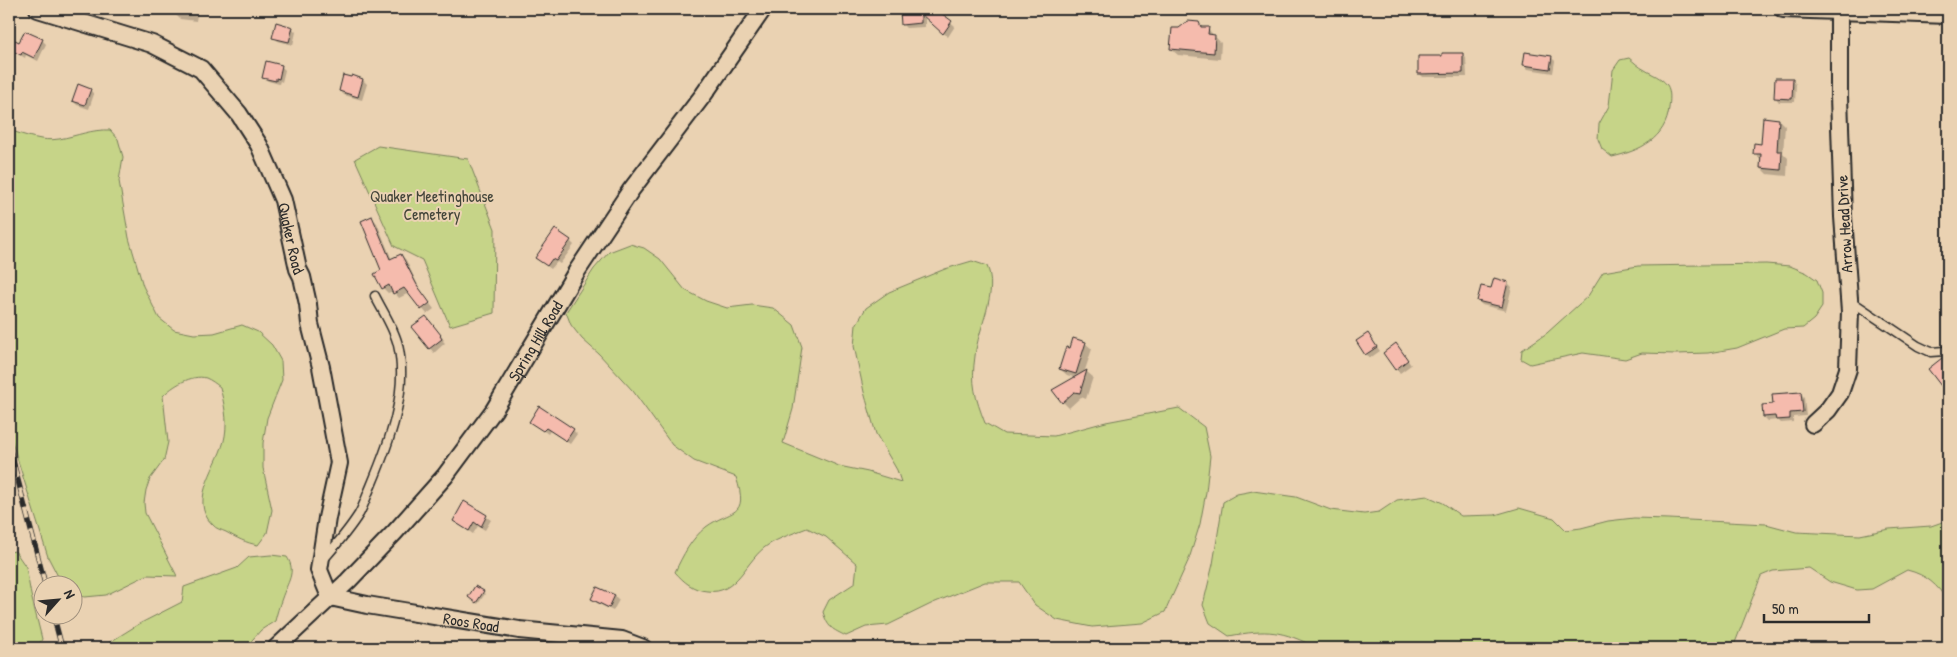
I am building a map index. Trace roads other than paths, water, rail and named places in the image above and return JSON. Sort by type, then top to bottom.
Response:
[{"type":"street","name":"Quaker Road","points":[[38,9],[152,44],[201,69],[239,114],[259,145],[283,200],[298,269],[302,277],[308,304],[310,324],[321,367],[339,463],[327,518],[319,570],[330,597]]},
{"type":"street","name":"Spring Hill Road","points":[[276,648],[402,525],[444,476],[494,410],[577,271],[631,190],[704,94],[762,9]]},
{"type":"street","points":[[1783,9],[1948,15]]},
{"type":"street","name":"Arrow Head Drive","points":[[1814,424],[1828,410],[1840,393],[1848,369],[1849,300],[1842,208],[1839,12]]},
{"type":"street","name":"Roos Road","points":[[330,597],[367,605],[519,630],[622,640],[643,648]]},
{"type":"lane","points":[[320,565],[343,537],[359,513],[385,450],[400,392],[398,344],[375,296]]},
{"type":"lane","points":[[1849,300],[1918,346],[1931,352],[1945,351]]},
{"type":"railway","points":[[9,446],[42,574]]},
{"type":"railway","points":[[56,624],[62,648]]},
{"type":"park label","name":"Quaker Meetinghouse Cemetery","points":[[432,205]]}]
